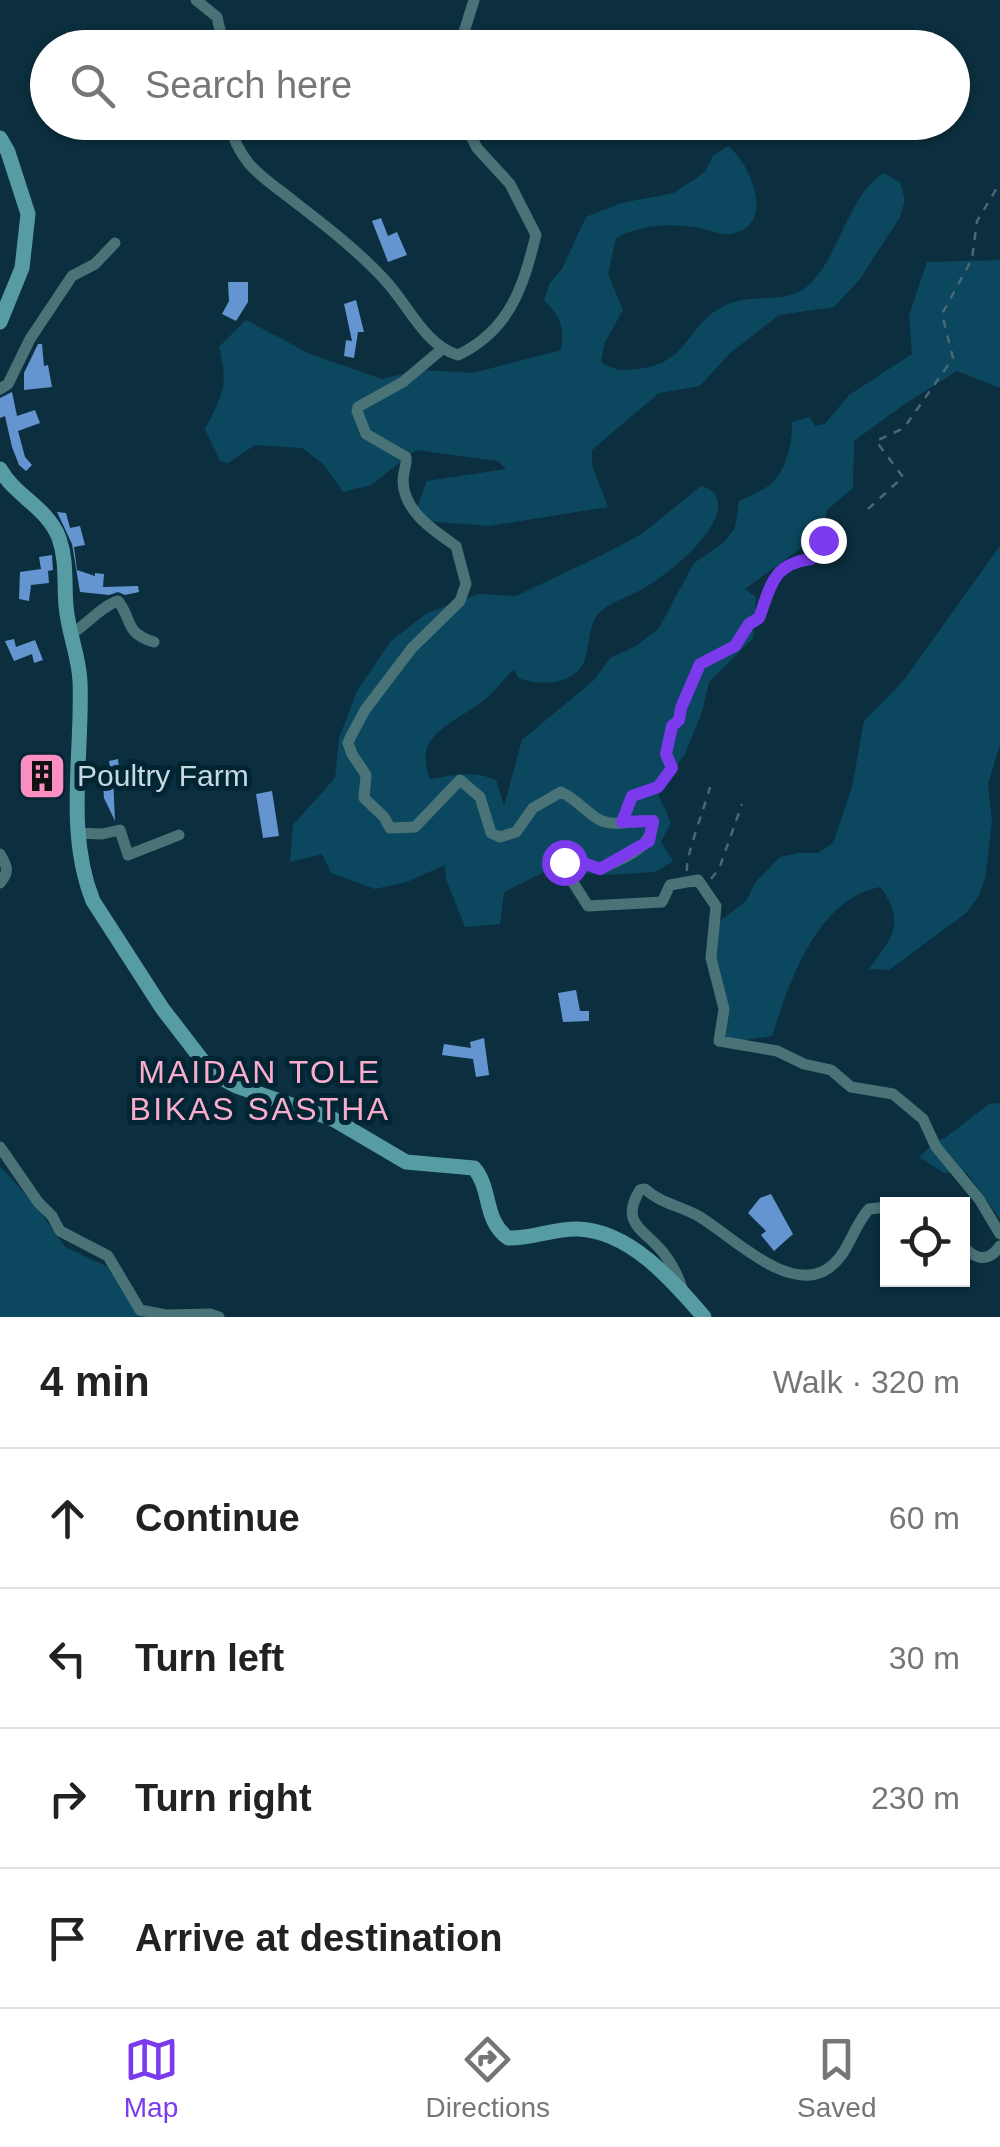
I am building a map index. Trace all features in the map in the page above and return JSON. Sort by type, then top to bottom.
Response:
[{"type":"main road","points":[[0,138],[28,214],[22,268],[0,322]]},
{"type":"main road","points":[[0,469],[54,526],[66,566],[70,635],[80,678],[78,833],[86,884],[93,902],[162,1008],[212,1073],[236,1086],[333,1118],[406,1162],[474,1168],[480,1176],[492,1222],[508,1238],[564,1229],[601,1233],[640,1252],[704,1317]]},
{"type":"street","points":[[196,0],[216,17],[219,30]]},
{"type":"street","points":[[465,30],[474,0]]},
{"type":"street","points":[[233,140],[264,181],[293,200],[385,279],[441,350],[458,355],[482,344],[503,320],[524,282],[536,235],[510,184],[474,140]]},
{"type":"street","points":[[0,389],[8,384],[30,339],[72,276],[94,264],[115,243]]},
{"type":"street","points":[[441,350],[403,382],[357,411],[366,434],[406,457],[402,478],[406,496],[427,528],[456,546],[466,584],[451,613],[412,648],[358,722],[348,743],[366,775],[364,798],[390,828],[415,827],[460,780],[480,797],[491,832],[500,838],[516,832],[533,808],[561,792],[577,799],[598,819],[653,821],[649,841],[600,869],[564,856],[569,876],[588,906],[662,902],[670,884],[698,880],[716,906],[711,958],[724,1009],[719,1041],[776,1051],[804,1064],[831,1070],[851,1087],[892,1094],[922,1120],[936,1147],[979,1199],[1000,1234]]},
{"type":"street","points":[[70,635],[89,624],[105,606],[118,601],[132,630],[154,642]]},
{"type":"street","points":[[78,833],[120,830],[128,854],[179,835]]},
{"type":"street","points":[[0,854],[7,875],[0,883]]},
{"type":"street","points":[[0,1147],[60,1231],[108,1256],[140,1310],[219,1317]]},
{"type":"street","points":[[684,1294],[667,1256],[633,1221],[631,1209],[640,1190],[695,1214],[766,1264],[807,1274],[825,1270],[844,1254],[869,1209],[880,1208]]},
{"type":"street","points":[[970,1254],[982,1259],[1000,1246]]},
{"type":"path","points":[[868,509],[904,477],[876,441],[904,428],[953,358],[942,314],[972,259],[977,221],[1000,183]]},
{"type":"path","points":[[622,822],[632,796],[658,787],[672,768],[666,754],[672,726],[679,720],[700,664],[735,646],[749,624],[759,618],[774,577],[791,562],[811,559],[837,525]]},
{"type":"path","points":[[689,883],[686,862],[701,826],[710,787]]},
{"type":"path","points":[[704,888],[719,869],[742,804]]},
{"type":"shaded area","points":[[728,146],[751,180],[756,207],[753,219],[745,229],[731,234],[667,225],[647,227],[616,238],[608,274],[623,310],[604,344],[601,362],[606,365],[622,370],[654,366],[678,352],[703,322],[726,305],[783,297],[804,289],[823,268],[861,196],[883,173],[900,182],[905,200],[900,217],[860,279],[834,307],[779,315],[730,353],[700,386],[659,393],[592,450],[592,465],[608,507],[489,526],[413,520],[427,481],[506,469],[498,461],[416,450],[371,485],[343,492],[323,464],[302,448],[255,445],[228,463],[220,461],[205,429],[222,389],[224,371],[219,347],[246,320],[310,354],[382,379],[420,370],[473,373],[561,350],[560,322],[544,300],[586,217],[621,203],[674,193],[705,172],[713,156]]},
{"type":"shaded area","points":[[1000,260],[1000,388],[957,371],[854,441],[853,488],[828,509],[819,535],[745,589],[756,597],[753,638],[709,682],[685,754],[658,794],[671,823],[661,842],[673,861],[655,872],[606,875],[548,870],[504,892],[500,924],[465,927],[446,879],[445,865],[407,882],[375,889],[331,873],[322,854],[290,862],[293,825],[335,778],[339,738],[357,691],[391,641],[427,613],[479,594],[516,596],[598,557],[642,534],[701,486],[714,493],[718,503],[715,519],[699,543],[662,576],[598,614],[585,660],[577,672],[541,683],[518,678],[514,669],[485,699],[430,741],[426,764],[430,779],[463,774],[488,777],[496,780],[504,806],[522,740],[593,681],[610,658],[636,646],[659,628],[694,563],[723,543],[735,528],[739,501],[770,485],[780,472],[790,447],[792,422],[810,417],[815,426],[825,424],[849,395],[912,354],[909,315],[927,262]]},
{"type":"shaded area","points":[[1000,546],[1000,744],[988,784],[992,822],[985,879],[978,897],[966,913],[889,970],[869,969],[890,939],[893,910],[880,887],[858,895],[822,925],[809,946],[787,991],[772,1036],[732,1042],[724,1035],[714,959],[719,922],[747,900],[754,884],[780,857],[818,853],[833,843],[852,787],[864,721],[904,680]]},
{"type":"shaded area","points":[[1000,1103],[1000,1219],[967,1173],[944,1173],[919,1157],[989,1104]]},
{"type":"shaded area","points":[[0,1166],[36,1206],[65,1247],[108,1267],[136,1313],[172,1317],[0,1317]]},
{"type":"building","points":[[381,218],[388,236],[397,232],[407,255],[388,262],[372,221]]},
{"type":"building","points":[[228,282],[248,282],[248,302],[236,321],[222,314],[229,301]]},
{"type":"building","points":[[356,300],[364,332],[358,332],[354,358],[344,356],[346,340],[352,341],[344,304]]},
{"type":"building","points":[[38,344],[42,344],[44,366],[48,365],[52,387],[24,390],[24,373]]},
{"type":"building","points":[[12,392],[17,416],[35,410],[40,423],[18,431],[25,457],[32,465],[26,471],[19,465],[12,447],[5,416],[0,418],[0,398]]},
{"type":"building","points":[[57,512],[66,513],[70,528],[80,526],[85,545],[74,547],[77,570],[95,576],[104,574],[103,587],[138,586],[139,592],[80,592],[72,544]]},
{"type":"building","points":[[52,555],[49,583],[31,585],[29,601],[19,599],[20,572],[41,569],[39,557]]},
{"type":"building","points":[[14,639],[16,647],[35,640],[43,660],[34,663],[32,654],[14,661],[5,641]]},
{"type":"building","points":[[118,759],[119,768],[132,768],[133,773],[113,777],[115,821],[104,798],[103,782],[94,782],[94,768],[110,768],[109,761]]},
{"type":"building","points":[[272,791],[279,836],[263,838],[256,794]]},
{"type":"building","points":[[576,990],[580,1011],[589,1011],[589,1021],[563,1022],[558,993]]},
{"type":"building","points":[[484,1038],[489,1075],[476,1077],[473,1059],[442,1055],[444,1044],[471,1048],[470,1042]]},
{"type":"building","points":[[771,1194],[793,1234],[774,1251],[761,1235],[766,1231],[748,1213],[760,1198]]},
{"type":"place","name":"Poultry Farm","points":[[42,776]]},
{"type":"district","name":"MAIDAN TOLE BIKAS SASTHA","points":[[260,1090]]},
{"type":"route","points":[[564,862],[564,856],[600,869],[649,841],[653,821],[622,822],[632,796],[658,787],[672,768],[666,754],[672,726],[679,720],[700,664],[735,646],[749,624],[759,618],[774,577],[791,562],[811,559],[823,540]]}]
